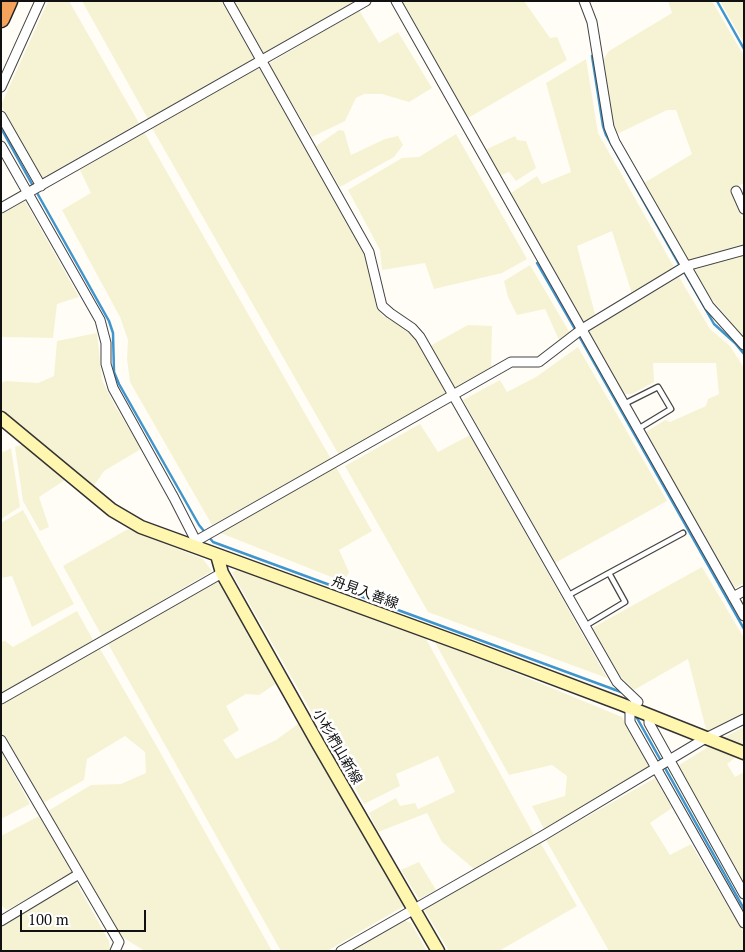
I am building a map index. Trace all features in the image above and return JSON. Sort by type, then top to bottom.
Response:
[{"type":"highway","points":[[1,19],[9,1]]},
{"type":"main road","name":"舟見入善線","points":[[1,418],[112,510],[141,527],[197,544],[217,555],[630,708],[744,753]]},
{"type":"main road","name":"小杉椚山新線","points":[[217,555],[222,573],[316,742],[438,951]]},
{"type":"street","points":[[1,87],[40,1]]},
{"type":"street","points":[[228,1],[369,252],[382,306],[412,328],[420,337],[617,682],[638,702],[630,708],[630,722],[662,764],[744,894]]},
{"type":"street","points":[[1,208],[366,1]]},
{"type":"street","points":[[396,1],[744,616]]},
{"type":"street","points":[[584,1],[592,22],[609,127],[615,142],[708,306],[744,345]]},
{"type":"street","points":[[1,116],[40,186]]},
{"type":"street","points":[[1,146],[100,320],[106,343],[106,364],[113,388],[174,498],[197,544],[511,362],[539,362],[582,329],[686,266],[744,250]]},
{"type":"street","points":[[736,191],[744,210]]},
{"type":"street","points":[[1,699],[222,573]]},
{"type":"street","points":[[733,597],[744,591]]},
{"type":"street","points":[[649,716],[649,723],[662,764],[744,923]]},
{"type":"street","points":[[341,951],[544,835],[706,738],[744,719]]},
{"type":"street","points":[[1,740],[119,942],[115,951]]},
{"type":"street","points":[[1,921],[79,874]]},
{"type":"lane","points":[[624,404],[658,387],[671,409],[638,429]]},
{"type":"lane","points":[[567,596],[683,533]]},
{"type":"lane","points":[[585,626],[625,602],[609,573]]},
{"type":"shaded area","points":[[48,1],[69,1],[139,123],[42,178],[1,105]]},
{"type":"shaded area","points":[[82,1],[221,1],[254,58],[148,119]]},
{"type":"shaded area","points":[[233,1],[355,1],[263,53]]},
{"type":"shaded area","points":[[402,1],[524,1],[550,38],[557,37],[567,60],[468,118]]},
{"type":"shaded area","points":[[668,1],[712,1],[744,56],[744,183],[730,190],[744,222],[744,246],[689,261],[644,183],[692,154],[676,110],[667,110],[617,134],[614,127],[603,60],[609,51],[672,13]]},
{"type":"shaded area","points":[[720,1],[744,1],[744,43]]},
{"type":"shaded area","points":[[359,10],[379,43],[398,32],[432,88],[409,102],[382,94],[364,94],[356,98],[345,121],[312,137],[269,65]]},
{"type":"shaded area","points":[[586,59],[598,133],[675,269],[632,294],[612,231],[577,246],[595,314],[584,323],[511,193],[537,176],[542,184],[571,172],[546,83]]},
{"type":"shaded area","points":[[257,68],[261,71],[364,253],[377,309],[383,316],[405,328],[414,337],[446,392],[445,396],[339,455],[152,128]]},
{"type":"shaded area","points":[[339,130],[344,131],[351,155],[385,139],[398,136],[403,145],[394,157],[340,187],[316,146]]},
{"type":"shaded area","points":[[144,132],[331,459],[212,525],[130,382],[127,359],[128,340],[120,317],[62,210],[91,193],[80,170]]},
{"type":"shaded area","points":[[456,134],[527,259],[502,273],[434,289],[425,263],[382,270],[380,250],[348,190],[402,158],[419,157]]},
{"type":"shaded area","points":[[515,136],[517,140],[526,141],[536,168],[516,181],[509,172],[499,176],[485,150]]},
{"type":"shaded area","points":[[25,201],[79,297],[57,304],[53,338],[2,337],[1,344],[1,214]]},
{"type":"shaded area","points":[[744,254],[744,338],[710,297],[694,270]]},
{"type":"shaded area","points":[[530,265],[570,333],[559,340],[545,309],[517,315],[508,297],[504,281]]},
{"type":"shaded area","points":[[679,277],[710,329],[730,346],[744,368],[744,583],[735,588],[646,432],[665,420],[670,422],[706,406],[708,399],[719,394],[716,363],[653,363],[654,382],[632,394],[624,394],[589,331]]},
{"type":"shaded area","points":[[468,325],[492,326],[491,368],[458,388],[454,387],[430,346]]},
{"type":"shaded area","points":[[97,333],[102,380],[141,449],[104,471],[93,487],[1,411],[1,383],[6,381],[38,383],[54,376],[57,341]]},
{"type":"shaded area","points":[[578,347],[667,501],[555,563],[463,400],[500,380],[507,392],[536,377]]},
{"type":"shaded area","points":[[420,424],[438,452],[470,435],[607,678],[428,612],[345,466]]},
{"type":"shaded area","points":[[24,444],[65,480],[39,497],[49,527],[40,531],[23,501],[15,447]]},
{"type":"shaded area","points":[[11,448],[20,507],[1,519],[1,453]]},
{"type":"shaded area","points":[[336,467],[372,531],[339,550],[349,572],[344,582],[218,532]]},
{"type":"shaded area","points":[[23,510],[74,604],[32,627],[12,576],[1,578],[1,523]]},
{"type":"shaded area","points":[[128,529],[203,559],[212,571],[102,636],[63,566]]},
{"type":"shaded area","points":[[702,567],[744,638],[744,716],[707,733],[688,659],[634,690],[620,676],[592,628]]},
{"type":"shaded area","points":[[237,569],[425,637],[534,835],[474,869],[442,842],[427,813],[378,832],[369,813],[396,798],[400,806],[415,803],[418,809],[455,792],[438,756],[396,774],[400,786],[364,804],[232,573]]},
{"type":"shaded area","points":[[217,580],[277,683],[259,695],[246,694],[226,706],[239,730],[223,740],[236,759],[276,740],[298,724],[404,906],[327,951],[281,951],[107,642]]},
{"type":"shaded area","points":[[77,611],[93,640],[1,694],[1,642],[5,641],[13,647]]},
{"type":"shaded area","points":[[433,639],[622,717],[650,768],[544,829],[532,806],[565,796],[567,776],[552,765],[509,775]]},
{"type":"shaded area","points":[[99,647],[272,951],[145,951],[122,937],[48,811],[91,785],[121,784],[146,773],[145,752],[125,736],[87,759],[84,780],[43,803],[1,730],[1,704]]},
{"type":"shaded area","points":[[744,727],[744,746],[723,738]]},
{"type":"shaded area","points":[[708,747],[737,756],[727,764],[735,777],[744,772],[744,883],[676,767]]},
{"type":"shaded area","points":[[1,751],[30,804],[1,819]]},
{"type":"shaded area","points":[[655,778],[672,808],[650,823],[670,855],[691,844],[744,933],[744,951],[609,951],[546,840]]},
{"type":"shaded area","points":[[39,816],[73,872],[7,910],[1,905],[1,836]]},
{"type":"shaded area","points":[[540,842],[577,906],[499,951],[449,951],[424,909]]},
{"type":"shaded area","points":[[419,862],[436,890],[419,899],[401,870]]},
{"type":"shaded area","points":[[76,882],[109,941],[110,951],[1,951],[1,927]]},
{"type":"shaded area","points":[[404,920],[411,923],[427,951],[351,951]]},
{"type":"waterway","points":[[717,1],[744,49]]},
{"type":"waterway","points":[[592,56],[606,135],[680,266]]},
{"type":"waterway","points":[[1,128],[33,186]]},
{"type":"waterway","points":[[36,191],[109,321],[113,333],[114,372],[119,384],[199,525],[213,542],[621,692]]},
{"type":"waterway","points":[[537,263],[576,331]]},
{"type":"waterway","points":[[683,270],[714,324],[744,354]]},
{"type":"waterway","points":[[579,336],[744,629]]},
{"type":"waterway","points":[[637,718],[744,909]]}]
